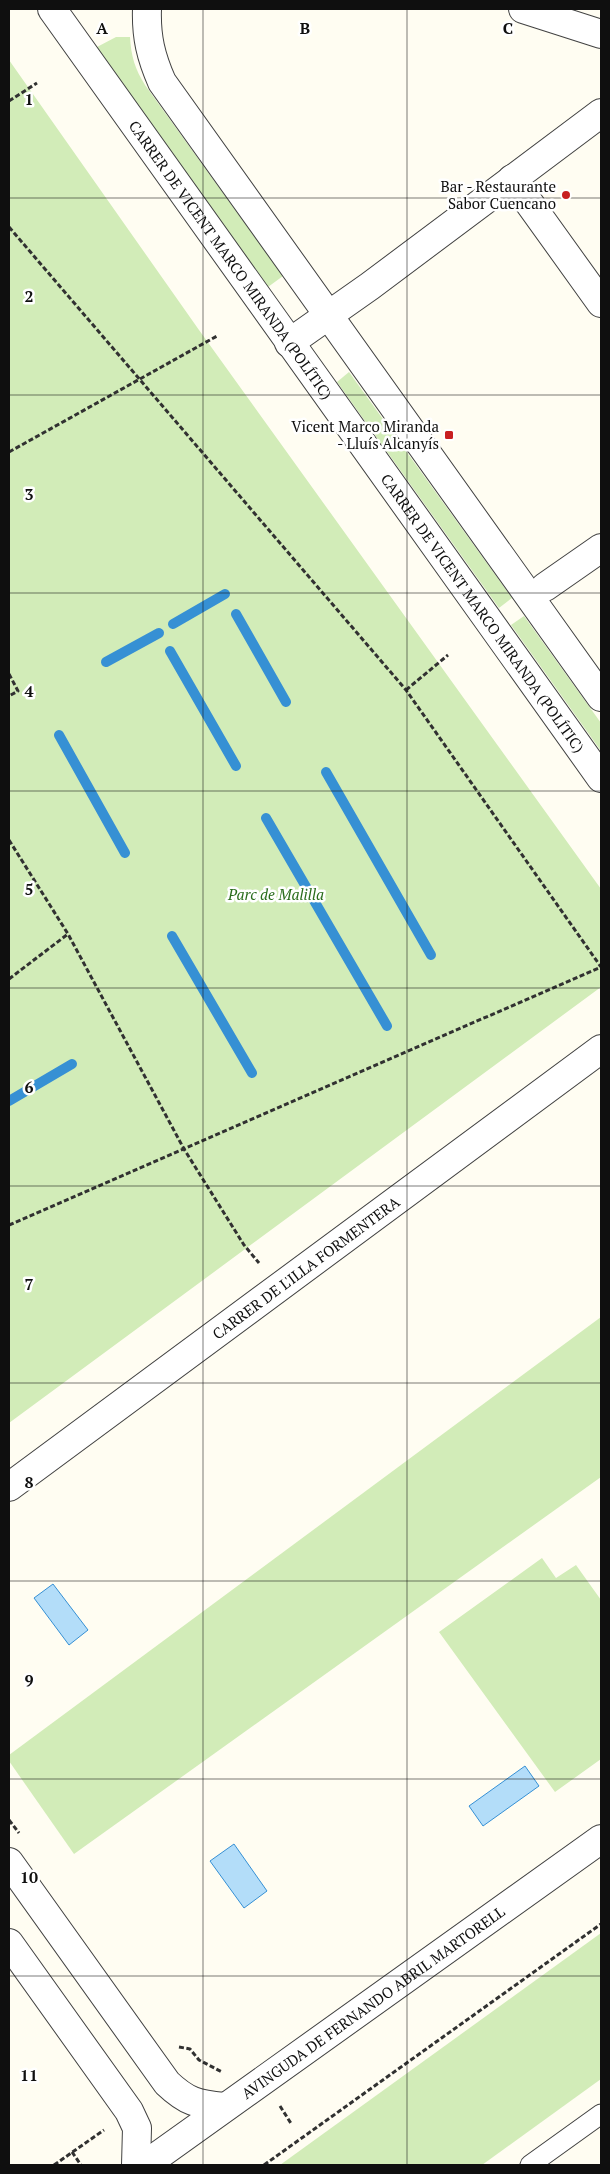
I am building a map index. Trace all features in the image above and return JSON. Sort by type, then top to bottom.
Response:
[{"type":"street","name":"CARRER DE VICENT MARCO MIRANDA (POLÍTIC)","points":[[52,9],[601,778]]},
{"type":"street","points":[[148,9],[146,35],[151,56],[162,82],[601,697]]},
{"type":"street","points":[[523,9],[601,34]]},
{"type":"street","points":[[289,343],[601,113]]},
{"type":"street","points":[[512,179],[601,304]]},
{"type":"street","points":[[545,587],[601,548]]},
{"type":"street","name":"CARRER DE L'ILLA FORMENTERA","points":[[9,1487],[601,1049]]},
{"type":"street","name":"AVINGUDA DE FERNANDO ABRIL MARTORELL","points":[[145,2165],[601,1839]]},
{"type":"street","points":[[9,1862],[167,2083],[182,2097],[200,2104],[224,2107]]},
{"type":"street","points":[[9,1943],[129,2111],[137,2128],[136,2165]]},
{"type":"lane","points":[[530,2165],[601,2114]]},
{"type":"path","points":[[9,101],[37,83]]},
{"type":"path","points":[[9,227],[406,690],[601,967],[9,1225]]},
{"type":"path","points":[[9,452],[217,336]]},
{"type":"path","points":[[406,690],[448,655]]},
{"type":"path","points":[[9,674],[18,691],[9,696]]},
{"type":"path","points":[[9,840],[68,934],[184,1149],[244,1245],[279,1287]]},
{"type":"path","points":[[9,979],[68,934]]},
{"type":"path","points":[[264,2165],[601,1924]]},
{"type":"path","points":[[190,2049],[199,2060],[222,2072],[230,2068]]},
{"type":"path","points":[[277,2103],[292,2125]]},
{"type":"path","points":[[54,2165],[108,2126]]},
{"type":"path","points":[[72,2152],[81,2165]]},
{"type":"green space","points":[[116,37],[130,37],[134,62],[145,85],[283,276],[268,287],[97,47]]},
{"type":"green space","name":"Parc de Malilla","points":[[9,60],[199,330],[601,889],[601,987],[9,1423]]},
{"type":"green space","points":[[349,372],[512,598],[499,608],[337,382]]},
{"type":"green space","points":[[524,616],[601,723],[601,751],[511,625]]},
{"type":"green space","points":[[601,1317],[601,1477],[74,1854],[9,1761],[9,1755]]},
{"type":"green space","points":[[542,1558],[556,1578],[576,1565],[601,1600],[601,1759],[555,1792],[439,1632]]},
{"type":"green space","points":[[601,1933],[601,2079],[482,2165],[280,2165]]},
{"type":"water","points":[[53,1584],[88,1630],[69,1645],[34,1598]]},
{"type":"water","points":[[525,1766],[539,1786],[483,1826],[469,1806]]},
{"type":"water","points":[[234,1844],[267,1891],[244,1908],[210,1861]]},
{"type":"waterway","points":[[173,624],[225,594]]},
{"type":"waterway","points":[[236,614],[286,702]]},
{"type":"waterway","points":[[106,662],[159,633]]},
{"type":"waterway","points":[[170,651],[236,766]]},
{"type":"waterway","points":[[59,735],[125,853]]},
{"type":"waterway","points":[[326,772],[431,955]]},
{"type":"waterway","points":[[266,818],[387,1026]]},
{"type":"waterway","points":[[172,936],[252,1073]]},
{"type":"waterway","points":[[9,1101],[72,1064]]},
{"type":"place","name":"Bar - Restaurante Sabor Cuencano","points":[[566,195]]},
{"type":"place","name":"Vicent Marco Miranda - Lluís Alcanyís","points":[[449,435]]}]
